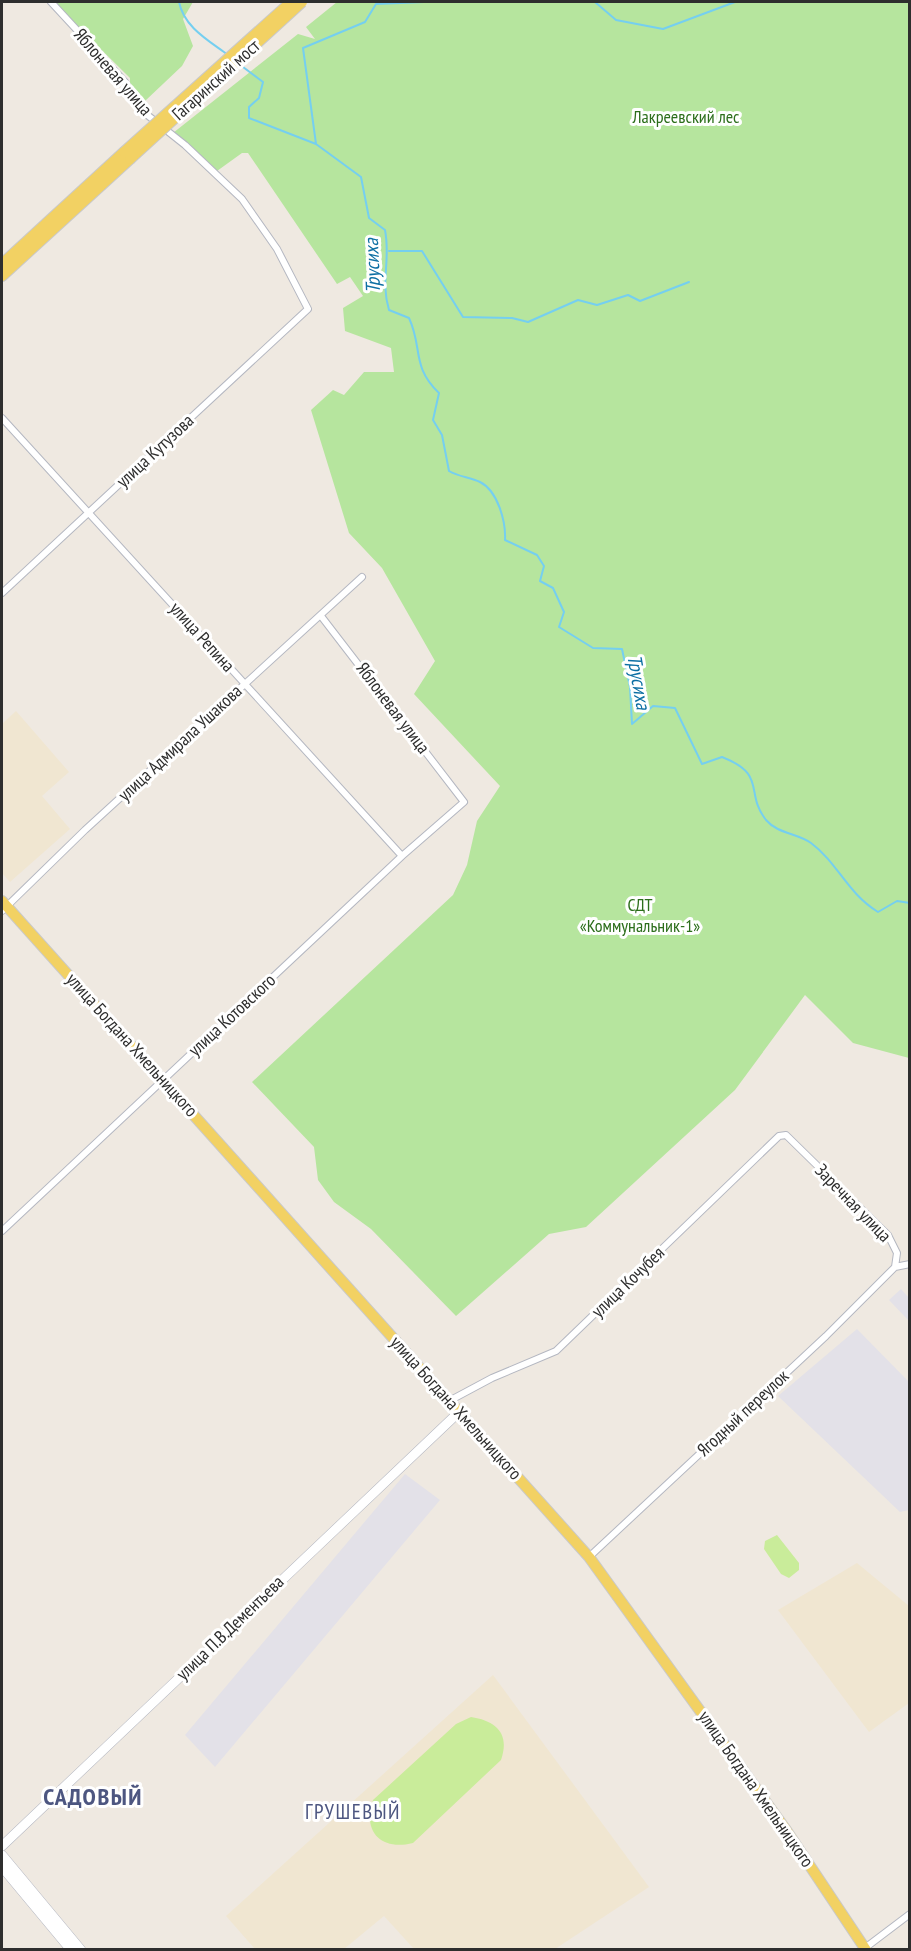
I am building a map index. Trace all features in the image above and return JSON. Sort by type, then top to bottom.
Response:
[{"type":"main road","name":"Гагаринский мост","points":[[127,156],[291,2]]},
{"type":"main road","name":"Гагаринский мост","points":[[127,156],[302,2]]},
{"type":"main road","points":[[2,264],[127,156]]},
{"type":"main road","points":[[2,276],[127,156]]},
{"type":"main road","name":"улица Богдана Хмельницкого","points":[[3,906],[163,1080],[589,1557],[774,1812],[865,1949]]},
{"type":"street","name":"Яблоневая улица","points":[[51,2],[125,82],[141,110],[185,145],[242,199],[277,249],[308,309]]},
{"type":"street","name":"улица Кутузова","points":[[2,593],[308,309]]},
{"type":"street","name":"улица Репина","points":[[2,418],[402,856]]},
{"type":"street","name":"улица Адмирала Ушакова","points":[[3,906],[362,577]]},
{"type":"street","name":"Яблоневая улица","points":[[321,616],[464,802]]},
{"type":"street","name":"улица Котовского","points":[[2,1231],[402,856],[464,802]]},
{"type":"street","name":"улица Кочубея","points":[[449,1401],[492,1378],[556,1351],[779,1136],[786,1135]]},
{"type":"street","name":"Заречная улица","points":[[786,1135],[888,1235],[897,1253],[895,1267],[909,1264]]},
{"type":"street","name":"Ягодный переулок","points":[[589,1557],[826,1336],[895,1267]]},
{"type":"street","name":"улица П.В.Дементьева","points":[[2,1846],[459,1412]]},
{"type":"street","points":[[2,1855],[81,1950]]},
{"type":"street","points":[[2,1867],[71,1950]]},
{"type":"street","points":[[865,1949],[909,1914]]},
{"type":"shaded area","points":[[16,711],[69,772],[42,796],[70,829],[10,882],[2,873],[2,724]]},
{"type":"shaded area","points":[[901,1289],[909,1298],[909,1321],[889,1300]]},
{"type":"shaded area","points":[[857,1329],[909,1382],[909,1510],[900,1512],[778,1396]]},
{"type":"shaded area","points":[[405,1474],[440,1500],[215,1767],[185,1735]]},
{"type":"shaded area","points":[[857,1563],[909,1606],[909,1703],[869,1732],[778,1610]]},
{"type":"shaded area","points":[[493,1675],[649,1887],[555,1949],[414,1949],[384,1916],[344,1949],[255,1949],[226,1916]]},
{"type":"green space","points":[[53,2],[193,2],[183,19],[193,46],[182,66],[145,101],[130,90],[130,78]]},
{"type":"green space","points":[[337,2],[909,2],[909,1058],[853,1043],[805,995],[735,1090],[586,1227],[549,1234],[456,1316],[371,1229],[334,1202],[318,1180],[314,1147],[252,1082],[453,895],[467,865],[477,821],[500,786],[414,694],[435,661],[382,568],[349,533],[311,410],[333,390],[344,395],[364,372],[394,372],[391,348],[345,331],[343,308],[363,296],[350,277],[337,284],[248,153],[242,153],[217,171],[173,133],[298,34],[315,39],[306,27]]},
{"type":"green space","points":[[777,1535],[799,1563],[799,1570],[789,1578],[781,1574],[764,1549],[765,1541]]},
{"type":"green space","points":[[471,1717],[488,1722],[499,1730],[504,1743],[501,1760],[413,1843],[392,1844],[377,1837],[370,1821],[373,1800],[456,1724]]},
{"type":"waterway","name":"Трусиха","points":[[179,2],[191,26],[228,55]]},
{"type":"waterway","points":[[316,144],[303,48],[365,22],[376,4],[424,2]]},
{"type":"waterway","points":[[595,2],[616,20],[663,29],[735,2]]},
{"type":"waterway","name":"Трусиха","points":[[239,64],[263,82],[259,98],[249,107],[249,118],[316,144],[361,177],[369,218],[385,230],[387,241],[385,289],[389,310],[409,318],[424,374],[439,393],[433,420],[442,435],[449,471],[476,480],[486,486],[492,492],[500,508],[505,540],[537,555],[544,566],[540,581],[553,588],[564,612],[559,627],[593,648],[622,649],[630,687],[632,724],[653,706],[675,708],[702,764],[722,757],[745,770],[750,777],[760,810],[771,825],[811,843],[858,896],[878,912],[897,901],[910,903]]},
{"type":"waterway","points":[[389,251],[422,251],[463,317],[512,318],[528,322],[578,300],[597,305],[628,295],[640,301],[689,282]]},
{"type":"district","name":"САДОВЫЙ","points":[[93,1797]]},
{"type":"district","name":"ГРУШЕВЫЙ","points":[[353,1812]]},
{"type":"park label","name":"Лакреевский лес","points":[[686,117]]},
{"type":"park label","name":"СДТ «Коммунальник-1»","points":[[640,915]]}]
